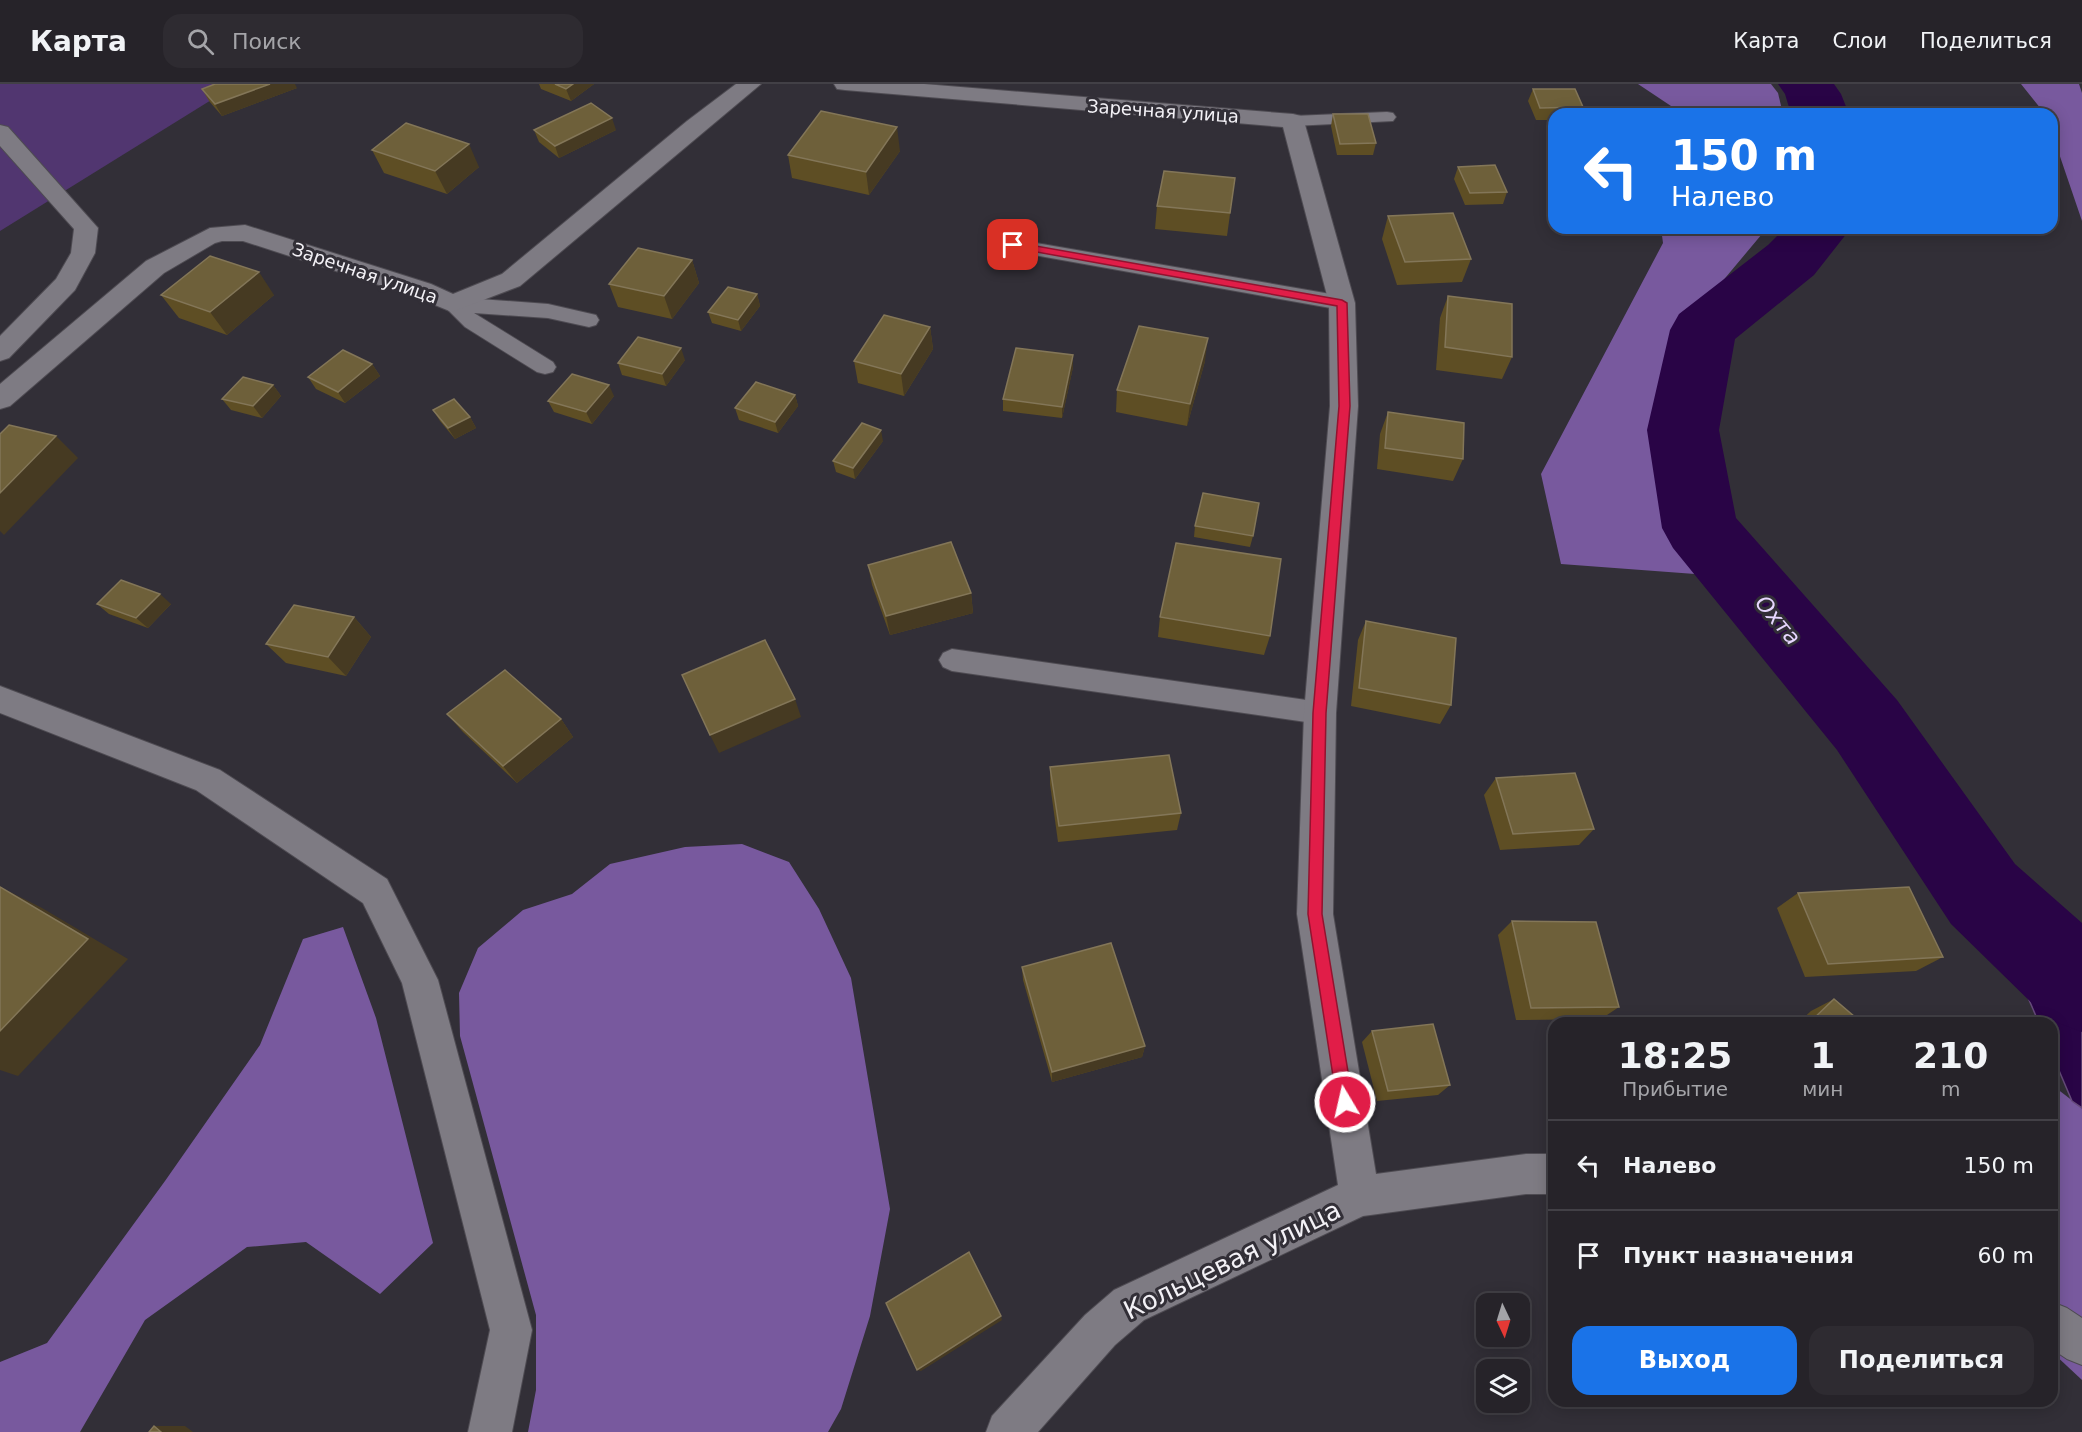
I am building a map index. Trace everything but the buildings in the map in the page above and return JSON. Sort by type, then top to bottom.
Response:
[{"type":"street","name":"Заречная улица","points":[[0,399],[156,267],[193,244],[219,233],[245,233],[422,290],[452,304],[511,280],[694,126],[750,84]]},
{"type":"street","name":"Заречная улица","points":[[845,84],[1293,121]]},
{"type":"street","points":[[1293,121],[1342,303]]},
{"type":"street","points":[[0,132],[86,228],[83,253],[66,284],[0,352]]},
{"type":"street","name":"Кольцевая улица","points":[[1342,303],[1344,406],[1320,713],[1315,914],[1360,1196]]},
{"type":"street","points":[[0,699],[208,780],[375,891],[420,980],[511,1330],[490,1432]]},
{"type":"street","name":"Кольцевая улица","points":[[1008,1432],[1100,1330],[1129,1305],[1360,1196],[1526,1174],[1548,1174]]},
{"type":"street","points":[[2058,1327],[2082,1344]]},
{"type":"lane","points":[[1293,121],[1387,117]]},
{"type":"lane","points":[[1013,245],[1342,303]]},
{"type":"lane","points":[[452,304],[548,311],[588,320]]},
{"type":"lane","points":[[452,304],[472,322],[545,367]]},
{"type":"lane","points":[[952,660],[1320,713]]},
{"type":"shaded area","points":[[0,84],[237,84],[0,231]]},
{"type":"shaded area","points":[[1638,84],[1771,84],[1778,93],[1782,108],[1674,108]]},
{"type":"shaded area","points":[[2021,84],[2079,84],[2082,93],[2082,221],[2058,151],[2058,108],[2040,108]]},
{"type":"shaded area","points":[[1662,234],[1762,234],[1685,326],[1660,412],[1676,521],[1695,574],[1561,564],[1541,474],[1663,243]]},
{"type":"shaded area","points":[[742,844],[789,862],[819,909],[851,978],[890,1209],[870,1316],[841,1409],[828,1432],[528,1432],[536,1390],[536,1315],[460,1036],[459,993],[478,948],[523,910],[572,894],[610,864],[685,847]]},
{"type":"shaded area","points":[[1983,894],[2082,937],[2082,1108],[2072,1101],[2058,1068],[2058,1017],[2036,1017]]},
{"type":"shaded area","points":[[343,927],[376,1018],[433,1243],[380,1294],[306,1242],[247,1247],[145,1320],[80,1432],[0,1432],[0,1362],[47,1343],[260,1045],[303,939]]},
{"type":"shaded area","points":[[2058,1090],[2082,1108],[2082,1380],[2058,1358]]},
{"type":"waterway","name":"Охта","points":[[1806,84],[1813,94],[1818,108]]},
{"type":"waterway","name":"Охта","points":[[1815,234],[1791,260],[1703,330],[1683,430],[1700,528],[1867,725],[1983,894],[2082,986]]},
{"type":"route","points":[[1013,245],[1342,303],[1344,406],[1320,713],[1315,914],[1345,1102]]}]
